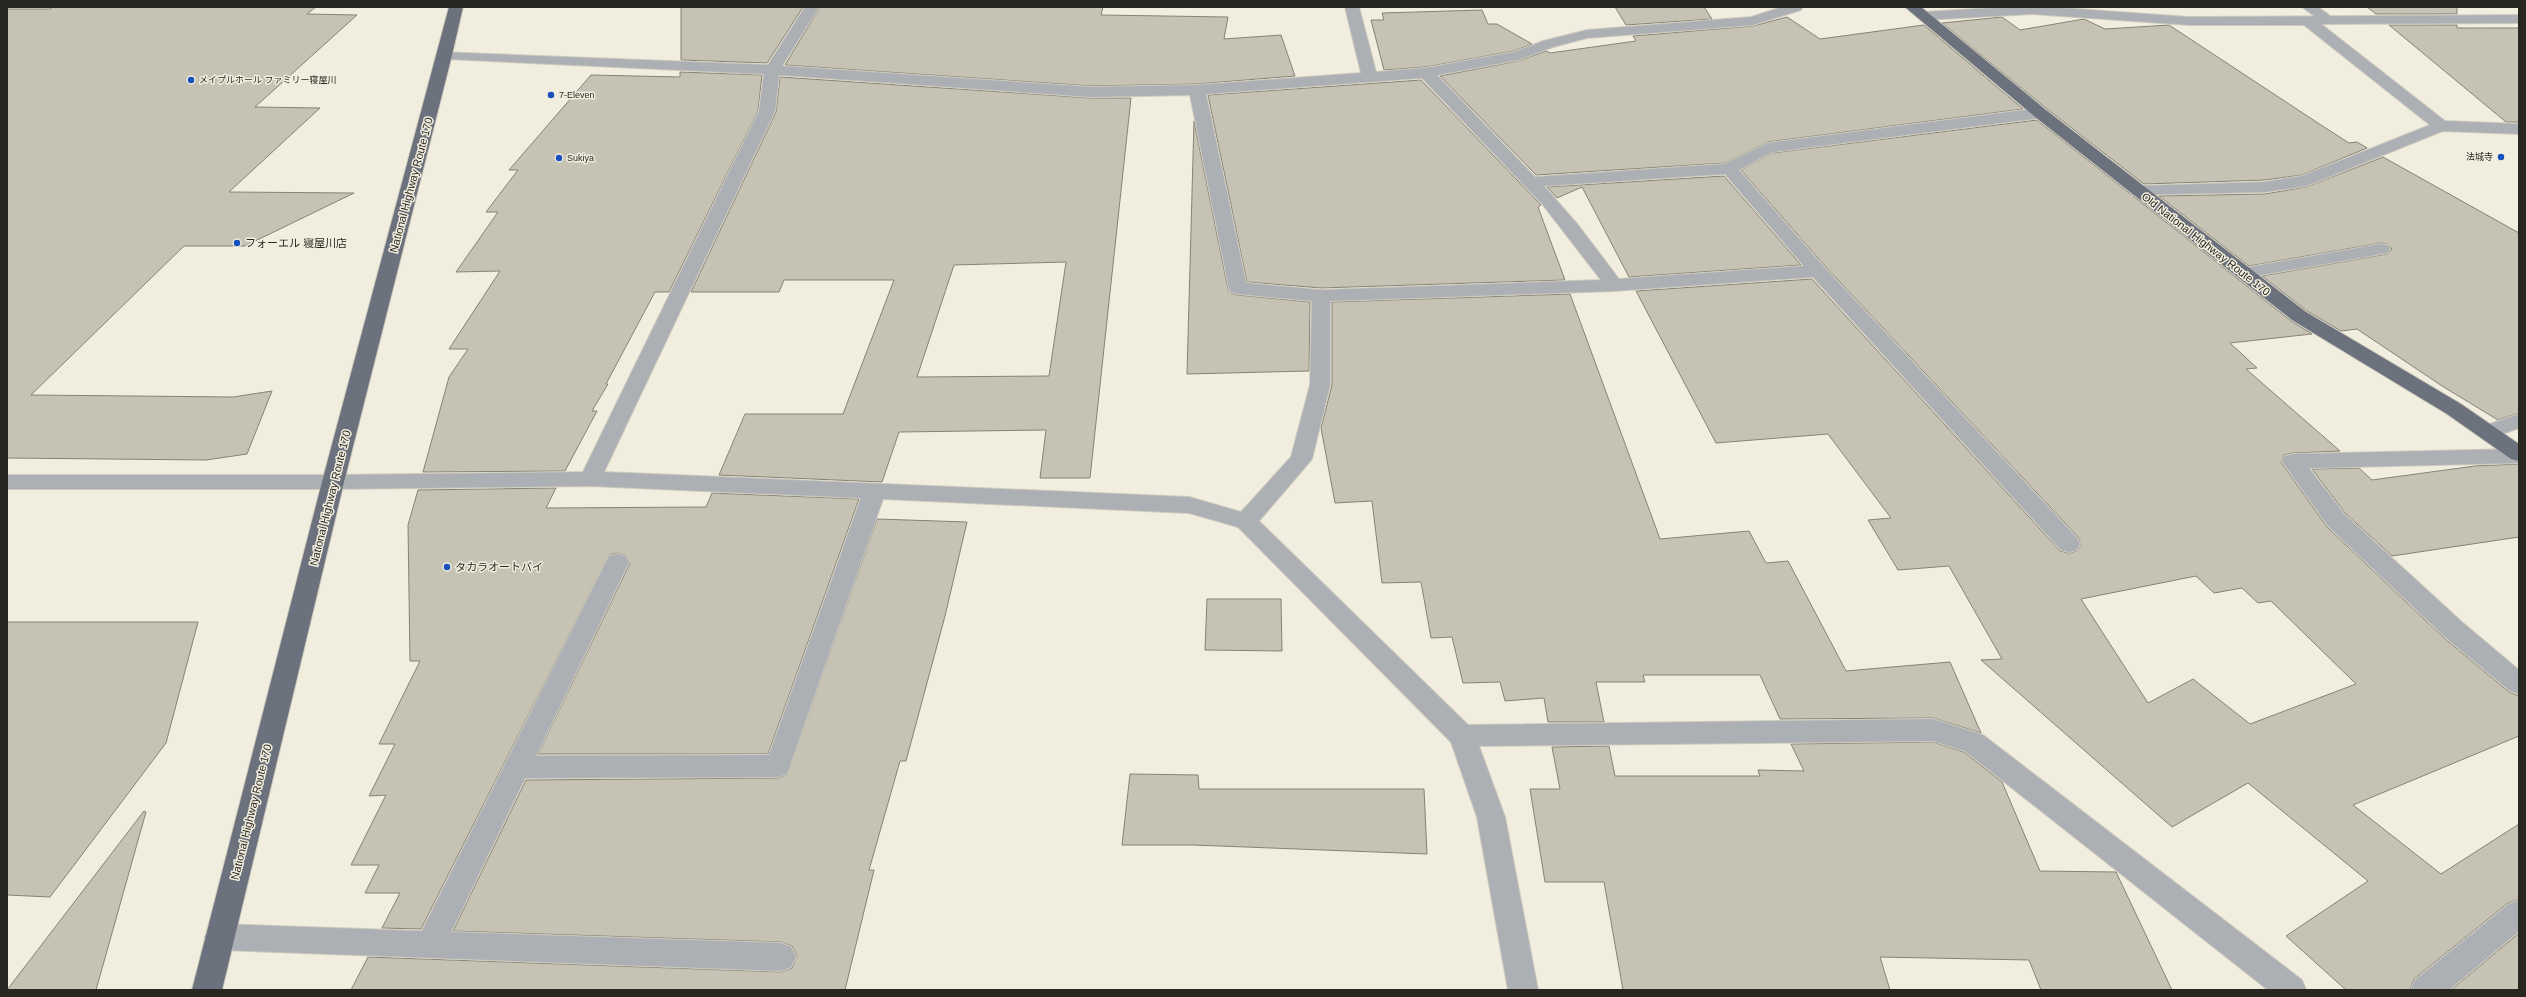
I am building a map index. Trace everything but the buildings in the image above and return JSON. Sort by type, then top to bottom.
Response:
[{"type":"highway","name":"National Highway Route 170","points":[[207,990],[333,482],[456,7]]},
{"type":"highway","name":"Old National Highway Route 170","points":[[1918,11],[2040,113],[2299,316],[2488,432],[2519,455]]},
{"type":"street","points":[[590,479],[767,111],[772,70],[812,7]]},
{"type":"street","points":[[1352,7],[1370,78]]},
{"type":"street","points":[[445,54],[772,70],[1091,92],[1197,90],[1426,73],[1518,56],[1548,44],[1587,34],[1753,21],[1796,7]]},
{"type":"street","points":[[1918,11],[2032,10],[2189,21],[2309,14],[2330,21],[2519,19]]},
{"type":"street","points":[[2309,14],[2441,126]]},
{"type":"street","points":[[1426,73],[1498,149],[1533,182],[1590,248],[1614,285]]},
{"type":"street","points":[[1197,90],[1238,288],[1321,296],[1614,285],[1818,271]]},
{"type":"street","points":[[1533,182],[1729,169],[1768,148],[2040,113]]},
{"type":"street","points":[[2138,191],[2265,187],[2306,182],[2441,126],[2519,129]]},
{"type":"street","points":[[1729,169],[1818,271],[2069,544]]},
{"type":"street","points":[[2244,272],[2381,249]]},
{"type":"street","points":[[1246,521],[1301,459],[1320,385],[1321,296]]},
{"type":"street","points":[[2488,432],[2519,421]]},
{"type":"street","points":[[2519,455],[2293,461],[2336,520],[2454,630],[2519,684]]},
{"type":"street","points":[[7,482],[333,482],[590,479],[1188,505],[1246,521],[1462,736],[1491,817],[1523,990]]},
{"type":"street","points":[[517,767],[778,766],[875,491]]},
{"type":"street","points":[[430,945],[616,562]]},
{"type":"street","points":[[1462,736],[1933,730],[1974,743],[2291,990]]},
{"type":"street","points":[[2426,990],[2519,913]]},
{"type":"street","points":[[220,937],[781,957]]},
{"type":"place","name":"メイプルホール ファミリー寝屋川","points":[[191,80]]},
{"type":"place","name":"7-Eleven","points":[[551,95]]},
{"type":"place","name":"法城寺","points":[[2501,157]]},
{"type":"place","name":"Sukiya","points":[[559,158]]},
{"type":"place","name":"フォーエル 寝屋川店","points":[[237,243]]},
{"type":"place","name":"タカラオートバイ","points":[[447,567]]}]
